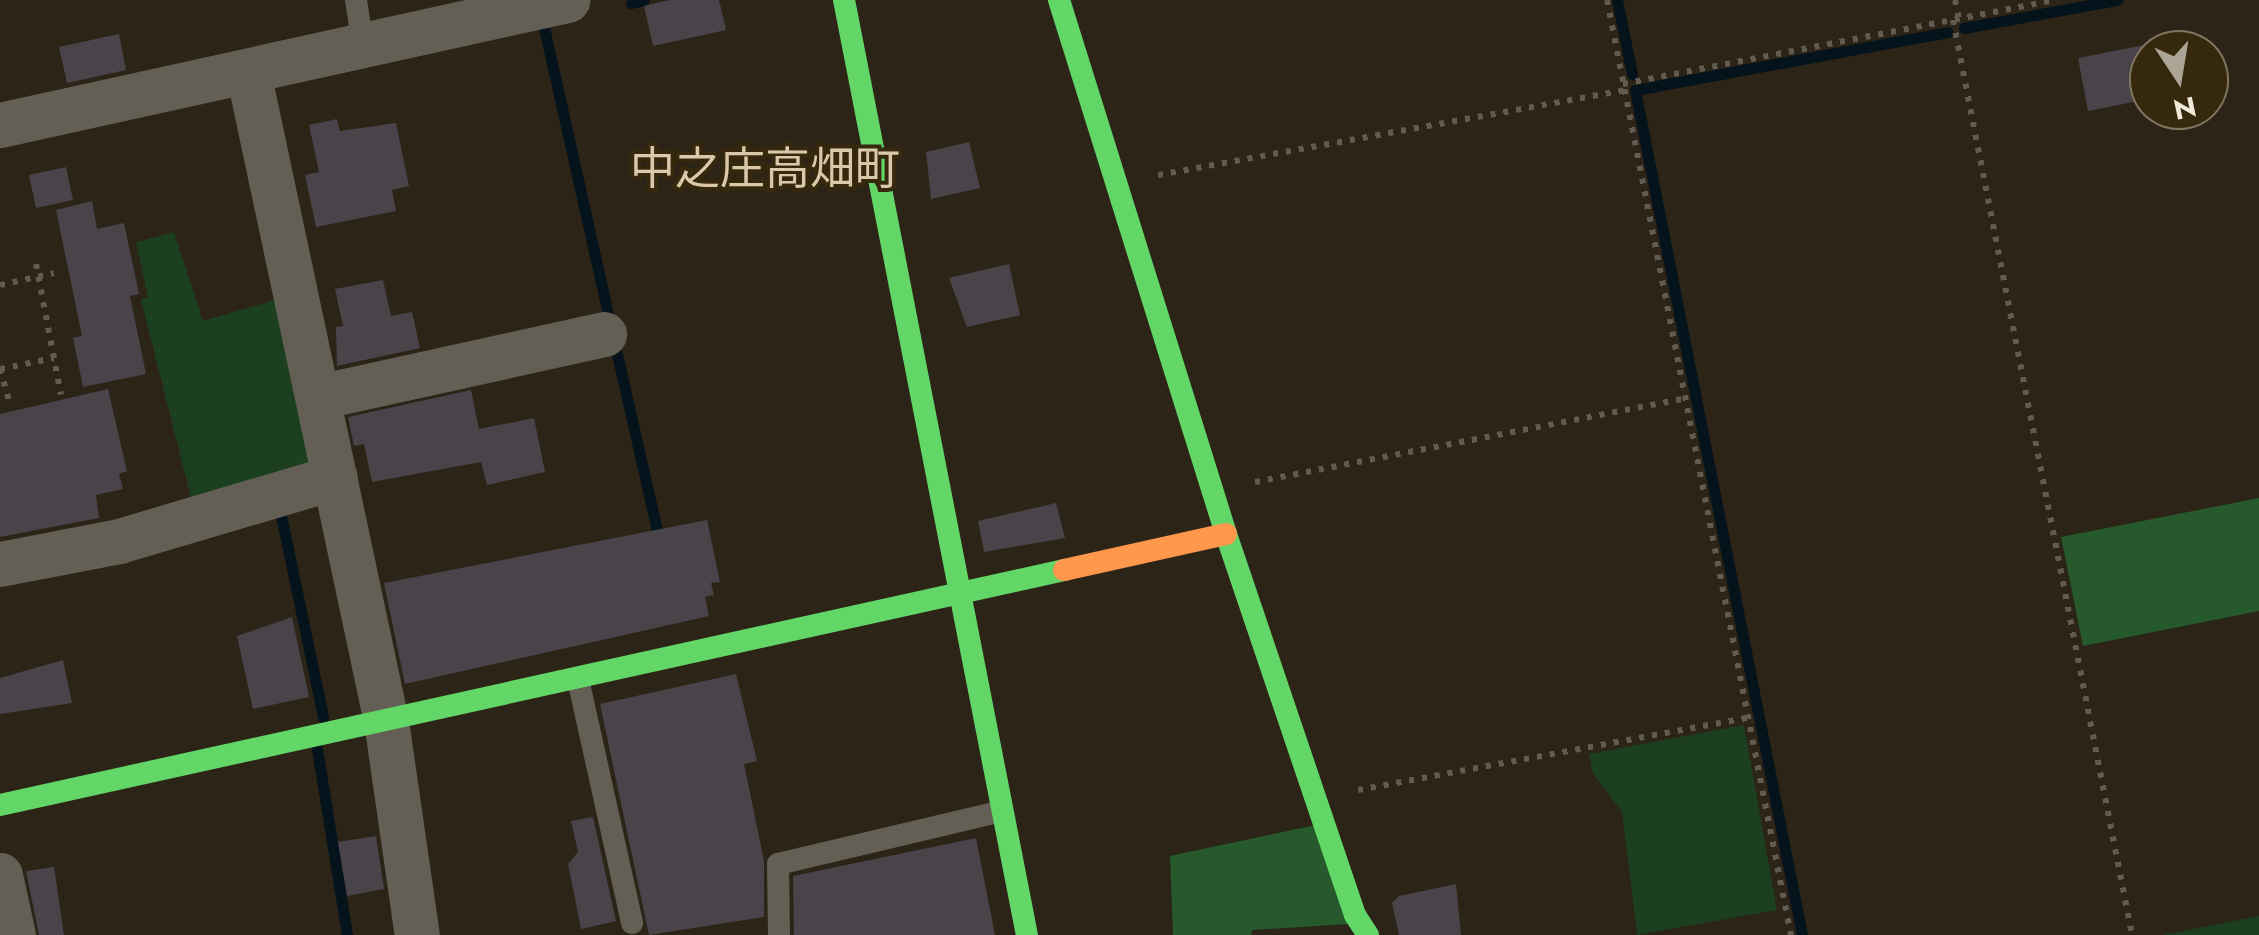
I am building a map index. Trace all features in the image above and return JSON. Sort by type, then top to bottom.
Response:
[{"type":"street","points":[[844,0],[1027,935]]},
{"type":"street","points":[[1058,0],[1226,534],[1355,915],[1368,935]]},
{"type":"street","points":[[0,125],[542,3]]},
{"type":"street","points":[[248,72],[386,721],[416,935]]},
{"type":"street","points":[[318,397],[604,334]]},
{"type":"street","points":[[0,564],[118,541],[335,477]]},
{"type":"street","points":[[0,805],[1226,534]]},
{"type":"street","points":[[0,875],[13,935]]},
{"type":"lane","points":[[356,0],[363,46]]},
{"type":"lane","points":[[578,679],[632,923]]},
{"type":"lane","points":[[779,935],[778,864],[1002,811]]},
{"type":"path","points":[[1607,0],[1791,935]]},
{"type":"path","points":[[1955,0],[2132,935]]},
{"type":"path","points":[[1116,183],[2056,0]]},
{"type":"path","points":[[36,264],[61,395]]},
{"type":"path","points":[[0,285],[54,273]]},
{"type":"path","points":[[10,403],[0,369],[54,358]]},
{"type":"path","points":[[1212,490],[1686,398]]},
{"type":"path","points":[[1318,798],[1750,717]]},
{"type":"green space","points":[[174,232],[203,321],[282,298],[318,473],[194,510],[141,299],[148,297],[136,242]]},
{"type":"green space","points":[[2259,498],[2259,611],[2083,646],[2061,537]]},
{"type":"green space","points":[[1744,725],[1777,910],[1637,935],[1622,812],[1593,774],[1589,754]]},
{"type":"green space","points":[[1316,825],[1349,924],[1252,930],[1251,935],[1173,935],[1170,856]]},
{"type":"green space","points":[[2259,916],[2259,935],[2163,935]]},
{"type":"building","points":[[670,0],[719,0],[726,30],[653,46],[644,6]]},
{"type":"building","points":[[119,34],[126,70],[67,83],[59,47]]},
{"type":"building","points":[[2129,48],[2129,103],[2088,111],[2078,58]]},
{"type":"building","points":[[337,119],[340,131],[396,123],[409,186],[392,190],[396,211],[316,227],[305,175],[319,172],[309,125]]},
{"type":"building","points":[[969,142],[980,188],[931,199],[926,152]]},
{"type":"building","points":[[66,167],[73,200],[36,208],[29,175]]},
{"type":"building","points":[[92,201],[97,229],[124,223],[139,294],[130,296],[146,374],[83,387],[73,338],[82,336],[56,210]]},
{"type":"building","points":[[1009,264],[1020,315],[967,327],[949,278]]},
{"type":"building","points":[[383,280],[391,316],[412,312],[420,348],[337,366],[336,327],[343,326],[335,289]]},
{"type":"building","points":[[108,389],[127,471],[119,474],[123,489],[96,495],[99,518],[0,537],[0,414]]},
{"type":"building","points":[[471,390],[479,429],[534,418],[545,472],[487,485],[481,462],[372,482],[364,444],[354,446],[348,417]]},
{"type":"building","points":[[1056,503],[1065,538],[984,552],[978,521]]},
{"type":"building","points":[[707,520],[720,582],[711,583],[714,595],[705,597],[709,616],[405,684],[384,583]]},
{"type":"building","points":[[292,617],[309,697],[253,709],[237,636]]},
{"type":"building","points":[[63,660],[72,703],[0,714],[0,678]]},
{"type":"building","points":[[736,674],[757,761],[744,764],[764,861],[764,917],[649,935],[600,704]]},
{"type":"building","points":[[593,817],[616,921],[581,929],[568,864],[578,852],[571,821]]},
{"type":"building","points":[[376,836],[384,889],[347,896],[338,842]]},
{"type":"building","points":[[976,838],[995,935],[794,935],[793,876]]},
{"type":"building","points":[[54,867],[64,935],[39,935],[26,871]]},
{"type":"building","points":[[1456,884],[1461,935],[1399,935],[1392,903],[1399,896]]},
{"type":"waterway","points":[[631,3],[644,0]]},
{"type":"waterway","points":[[1617,0],[1632,74]]},
{"type":"waterway","points":[[1964,28],[2117,0]]},
{"type":"waterway","points":[[551,21],[543,23],[610,323]]},
{"type":"waterway","points":[[1802,935],[1635,90],[1948,32]]},
{"type":"waterway","points":[[614,341],[660,543]]},
{"type":"waterway","points":[[279,506],[323,717]]},
{"type":"waterway","points":[[317,749],[347,935]]},
{"type":"traffic: fast","points":[[844,0],[1027,935]]},
{"type":"traffic: fast","points":[[1059,0],[1226,534],[1355,915],[1368,935]]},
{"type":"traffic: fast","points":[[0,805],[1064,570]]},
{"type":"traffic: slow","points":[[1064,570],[1226,534]]},
{"type":"district","name":"中之庄高畑町","points":[[765,169]]}]
